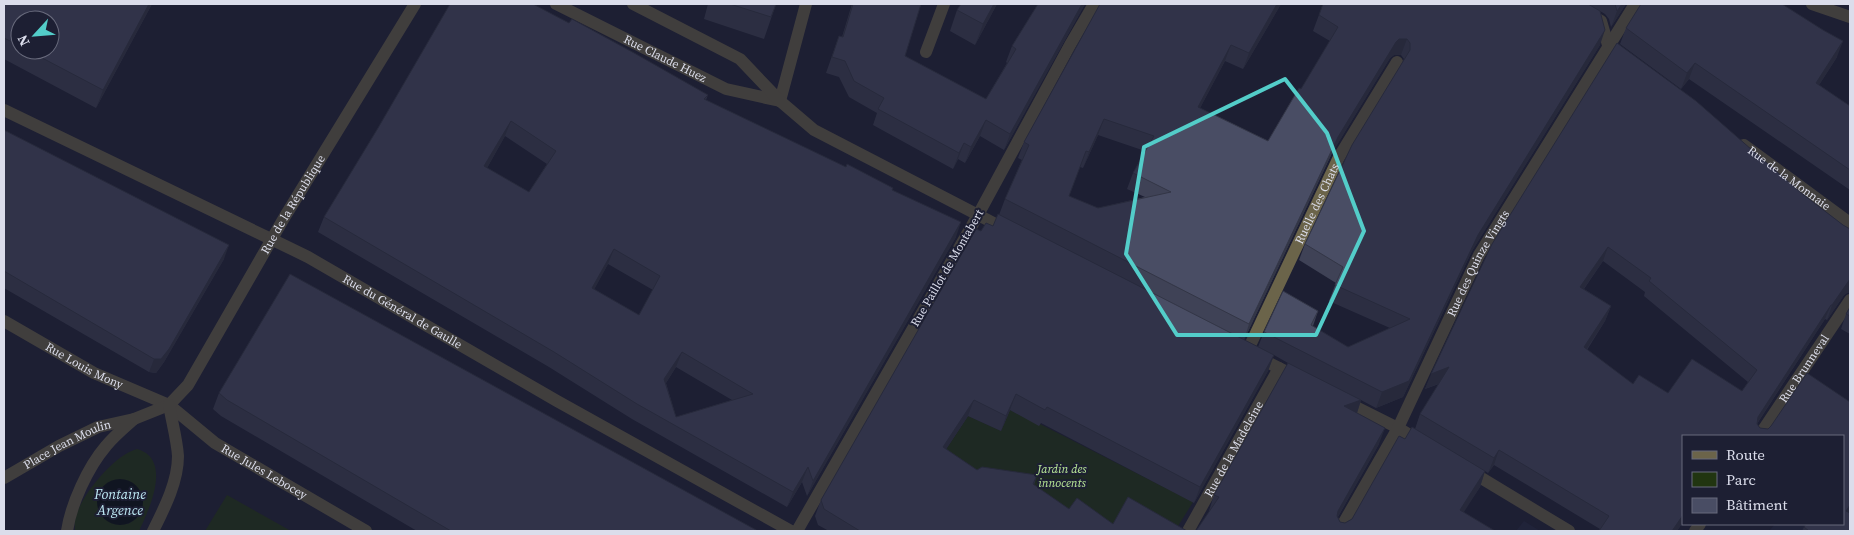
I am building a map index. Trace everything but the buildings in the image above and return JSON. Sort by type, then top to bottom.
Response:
[{"type":"street","name":"Rue de la République","points":[[169,406],[188,385],[284,218],[415,4]]},
{"type":"street","name":"Rue Claude Huez","points":[[556,4],[726,88],[780,101]]},
{"type":"street","name":"Rue Claude Huez","points":[[633,4],[740,59],[780,101],[814,130],[1022,237]]},
{"type":"street","points":[[780,101],[806,4]]},
{"type":"street","points":[[926,52],[944,4]]},
{"type":"street","name":"Rue Paillot de Montabert","points":[[797,531],[978,215],[1094,4]]},
{"type":"street","points":[[1570,4],[1601,21],[1608,45],[1623,55]]},
{"type":"street","name":"Rue des Quinze Vingts","points":[[1339,531],[1398,428],[1479,255],[1635,4]]},
{"type":"street","points":[[1812,4],[1850,17]]},
{"type":"street","name":"Ruelle des Chats","points":[[1279,368],[1242,349],[1339,157],[1397,62]]},
{"type":"street","name":"Rue du Général de Gaulle","points":[[4,110],[308,257],[546,394],[791,531]]},
{"type":"street","name":"Rue de la Monnaie","points":[[1732,136],[1850,224]]},
{"type":"street","name":"Rue Brunneval","points":[[1760,435],[1850,300]]},
{"type":"street","name":"Rue Louis Mony","points":[[4,321],[94,373],[169,406]]},
{"type":"street","points":[[1279,368],[1314,386]]},
{"type":"street","name":"Rue de la Madeleine","points":[[1188,531],[1279,368]]},
{"type":"street","points":[[1332,395],[1398,428],[1432,449]]},
{"type":"street","points":[[153,531],[165,506],[177,469],[178,455],[169,406]]},
{"type":"street","name":"Place Jean Moulin","points":[[4,478],[59,446],[98,427],[134,418],[169,406]]},
{"type":"street","name":"Rue Jules Lebocey","points":[[169,406],[214,443],[366,531]]},
{"type":"street","name":"Place Jean Moulin","points":[[67,531],[69,516],[81,485],[105,446],[134,418]]},
{"type":"street","points":[[1458,464],[1569,531]]},
{"type":"highlighted area","points":[[1285,79],[1327,133],[1364,231],[1316,335],[1177,335],[1126,254],[1144,147]]},
{"type":"shaded area","points":[[1524,521],[1540,531],[1516,531]]},
{"type":"shaded area","points":[[1774,525],[1811,525],[1806,531],[1769,531]]},
{"type":"green space","name":"Jardin des innocents","points":[[1010,410],[1193,502],[1175,531],[907,531],[937,463],[968,416],[1001,431]]},
{"type":"green space","points":[[137,449],[148,455],[154,463],[156,474],[152,498],[139,531],[75,531],[75,521],[83,500],[99,478],[128,453]],"holes":[[[108,483],[138,517],[128,524],[99,493]]]},
{"type":"green space","points":[[227,495],[291,531],[205,531]]},
{"type":"water","name":"Fontaine Argence","points":[[120,479],[133,483],[139,489],[143,502],[139,515],[133,521],[120,525],[107,521],[101,515],[97,502],[101,489],[107,483]]}]
